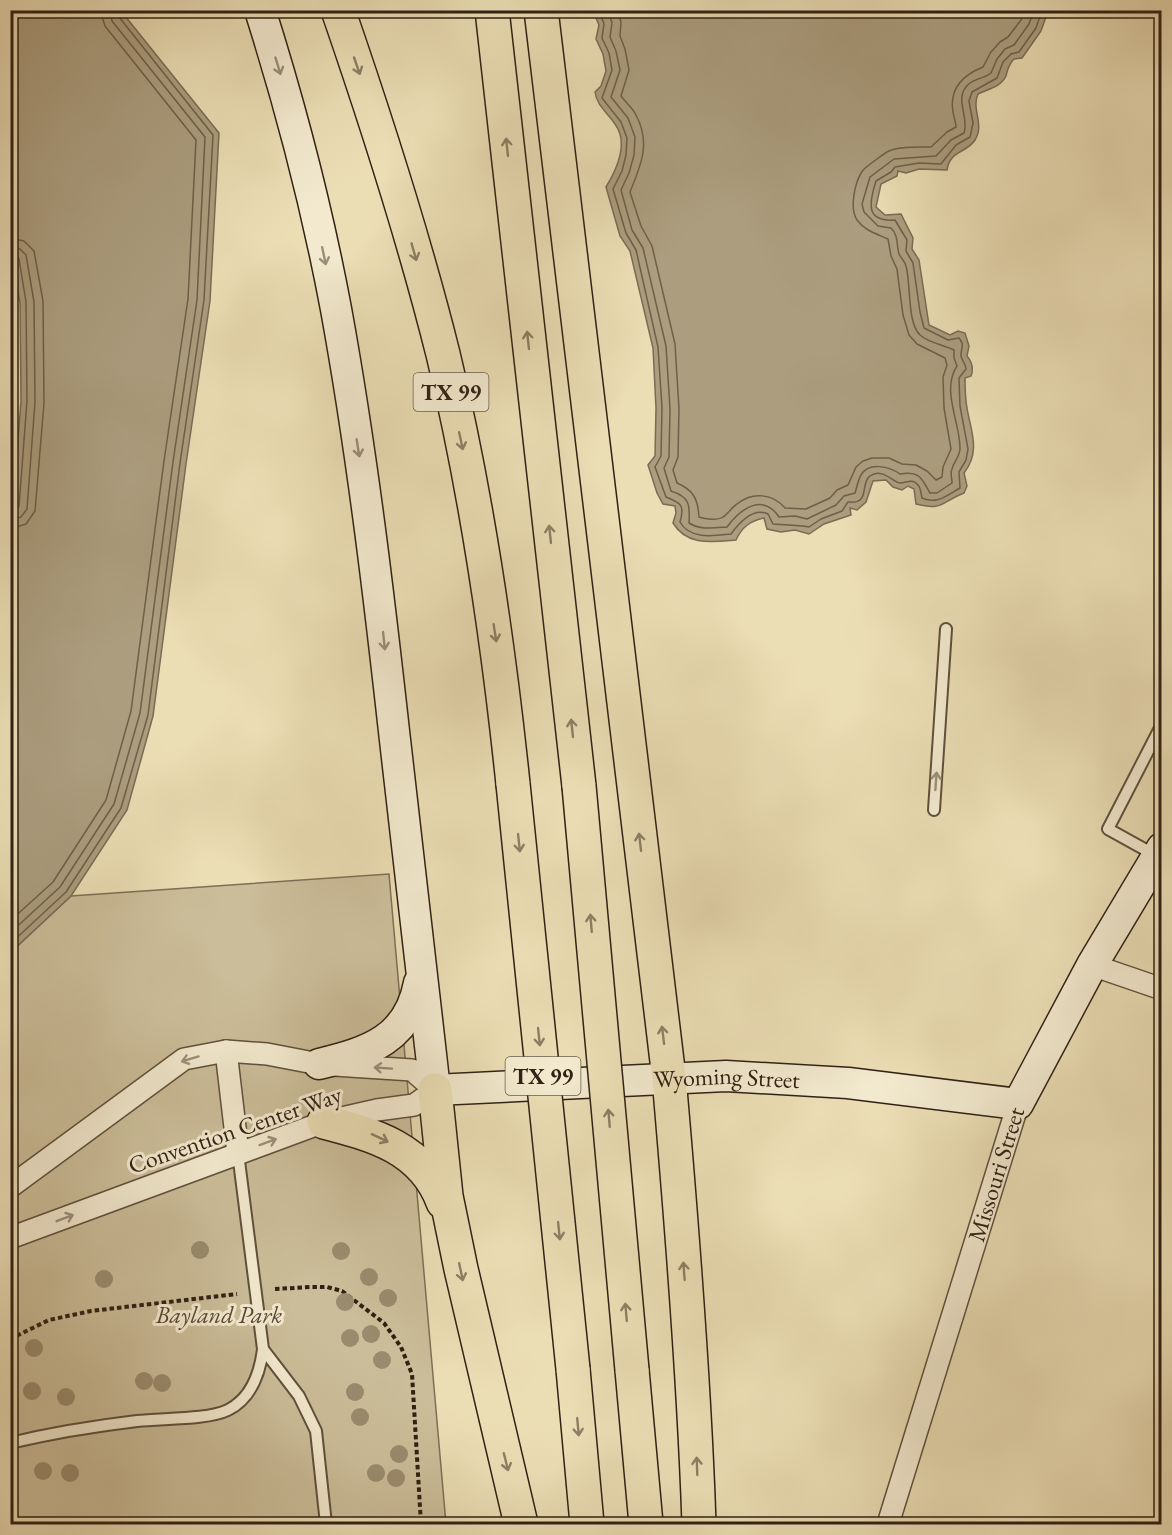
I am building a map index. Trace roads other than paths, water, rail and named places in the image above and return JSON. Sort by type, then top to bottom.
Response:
[{"type":"highway","name":"TX 99","points":[[338,10],[393,180],[443,354],[467,467],[489,592],[501,668],[587,1524]]},
{"type":"highway","name":"TX 99","points":[[492,10],[579,786],[646,1524]]},
{"type":"highway","points":[[541,10],[669,1078],[697,1449],[699,1524]]},
{"type":"highway","points":[[435,1090],[446,1196],[483,1368],[521,1524]]},
{"type":"highway","points":[[324,1122],[369,1134],[400,1148],[426,1171],[440,1193],[454,1233]]},
{"type":"main road","points":[[260,10],[285,93],[336,309],[378,586],[435,1090]]},
{"type":"main road","name":"Missouri Street","points":[[1018,1104],[1092,965],[1159,852]]},
{"type":"main road","points":[[319,1064],[352,1056],[374,1047],[392,1035],[408,1016],[416,999],[421,968]]},
{"type":"main road","name":"Wyoming Street","points":[[435,1090],[726,1076],[848,1083],[1018,1104]]},
{"type":"street","points":[[1092,965],[1161,989]]},
{"type":"street","points":[[226,1051],[238,1153]]},
{"type":"street","name":"Convention Center Way","points":[[10,1187],[184,1059],[226,1051],[267,1054],[319,1064],[412,1071],[435,1090],[414,1105],[377,1110],[324,1122],[10,1238]]},
{"type":"street","name":"Missouri Street","points":[[888,1524],[1018,1104]]},
{"type":"lane","points":[[934,810],[946,629]]},
{"type":"lane","points":[[1159,852],[1108,829],[1161,724]]},
{"type":"lane","points":[[10,1443],[43,1435],[138,1421],[211,1415],[227,1410],[242,1401],[253,1385],[261,1366],[262,1349],[238,1153]]},
{"type":"lane","points":[[262,1349],[299,1396],[316,1431],[326,1524]]},
{"type":"water","points":[[11,10],[121,11],[219,133],[210,301],[153,716],[127,810],[71,896],[11,952],[10,541],[21,401],[20,303],[10,245]]},
{"type":"water","points":[[593,11],[1048,11],[1041,31],[1022,58],[1012,61],[1004,80],[978,94],[976,105],[979,129],[972,144],[955,155],[947,170],[919,169],[906,173],[898,171],[897,176],[881,184],[876,207],[885,215],[901,214],[913,238],[912,249],[919,260],[929,325],[950,335],[958,331],[965,333],[969,346],[967,356],[972,368],[971,376],[965,378],[965,386],[973,449],[969,465],[964,473],[967,486],[964,493],[942,505],[925,506],[916,504],[914,489],[908,486],[902,490],[893,487],[886,480],[873,481],[866,502],[857,510],[850,508],[851,515],[824,524],[809,534],[795,530],[781,532],[767,529],[764,518],[747,525],[736,540],[700,541],[685,536],[673,523],[676,513],[675,506],[663,504],[648,465],[655,456],[656,408],[653,348],[630,251],[620,236],[606,187],[620,156],[621,139],[615,124],[596,97],[595,92],[601,86],[606,71],[603,54],[596,39],[599,25]]},
{"type":"park label","name":"Bayland Park","points":[[219,1315]]}]
